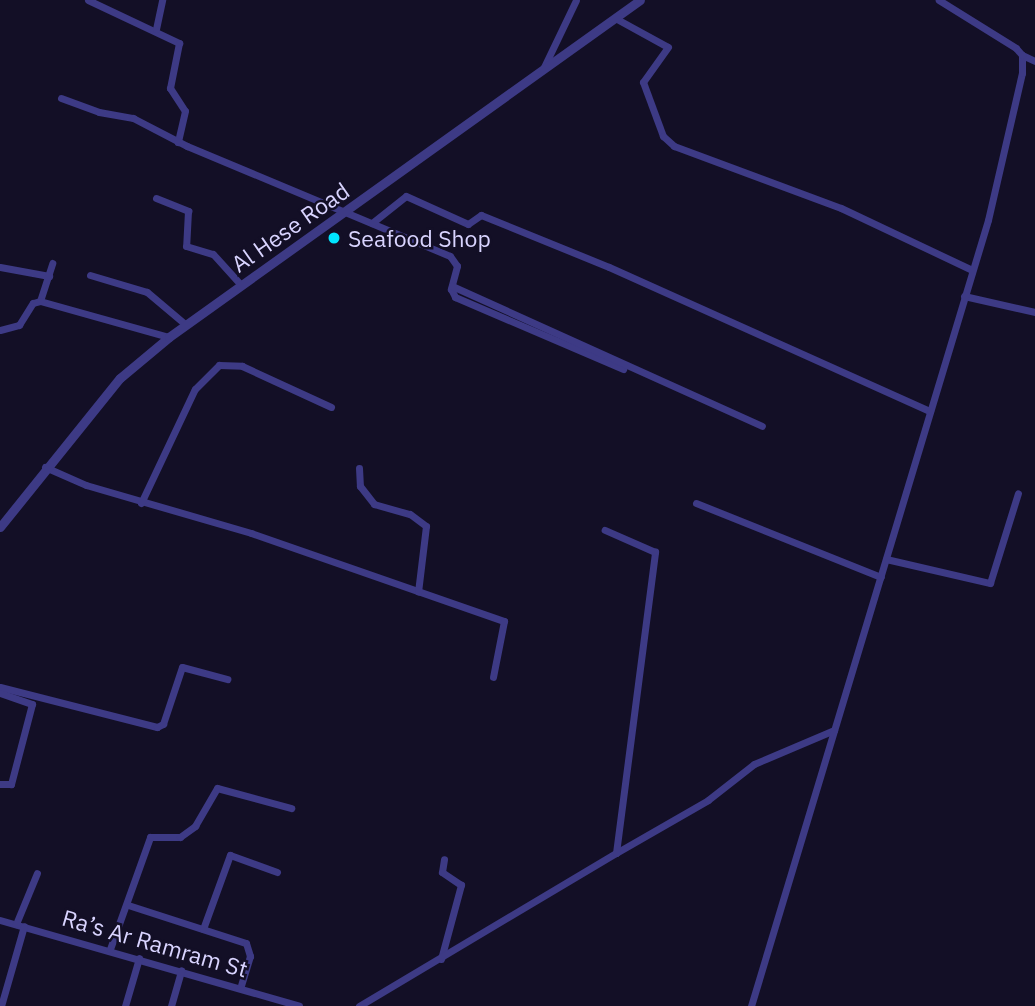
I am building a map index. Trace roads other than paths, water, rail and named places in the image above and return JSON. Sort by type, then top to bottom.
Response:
[{"type":"street","points":[[88,0],[156,29],[180,45],[170,88],[185,111],[178,142]]},
{"type":"street","points":[[156,29],[163,0]]},
{"type":"street","points":[[541,72],[576,0]]},
{"type":"street","name":"Al Hese Road","points":[[0,527],[120,379],[169,337],[640,0]]},
{"type":"street","points":[[939,0],[1035,61]]},
{"type":"street","points":[[615,18],[668,47],[643,82],[663,136],[674,146],[841,208],[972,270]]},
{"type":"street","points":[[751,1006],[988,220],[1022,55]]},
{"type":"street","points":[[61,98],[99,112],[133,118],[178,142],[450,256],[457,266],[452,286],[455,297],[623,369]]},
{"type":"street","points":[[372,223],[410,196],[468,224],[481,215],[609,267],[930,411]]},
{"type":"street","points":[[156,198],[188,211],[186,246],[213,254],[241,285]]},
{"type":"street","points":[[40,301],[52,263]]},
{"type":"street","points":[[0,267],[49,276]]},
{"type":"street","points":[[90,275],[148,292],[186,325]]},
{"type":"street","points":[[452,286],[762,426]]},
{"type":"street","points":[[964,296],[1035,312]]},
{"type":"street","points":[[0,330],[19,325],[33,303],[40,301],[169,337]]},
{"type":"street","points":[[141,503],[189,401],[219,365],[242,366],[331,407]]},
{"type":"street","points":[[46,467],[141,503],[251,533],[506,623],[493,677]]},
{"type":"street","points":[[359,468],[360,486],[374,504],[410,514],[426,526],[418,592]]},
{"type":"street","points":[[886,559],[990,583],[1018,493]]},
{"type":"street","points":[[696,503],[881,577]]},
{"type":"street","points":[[605,530],[655,552],[616,853]]},
{"type":"street","points":[[0,693],[157,727],[163,724],[182,667],[226,679]]},
{"type":"street","points":[[0,687],[32,706],[11,784],[0,785]]},
{"type":"street","points":[[359,1006],[708,800],[754,764],[834,730]]},
{"type":"street","points":[[110,949],[128,905],[146,841],[173,839],[187,831],[217,788],[291,808]]},
{"type":"street","points":[[203,929],[230,855],[277,872]]},
{"type":"street","points":[[441,959],[461,885],[442,872],[444,859]]},
{"type":"street","points":[[1,1006],[20,925],[37,873]]},
{"type":"street","points":[[128,905],[246,943],[250,956],[241,986]]},
{"type":"street","name":"Ra’s Ar Ramram St","points":[[0,920],[241,986],[299,1006]]},
{"type":"street","points":[[125,1006],[139,958]]},
{"type":"street","points":[[171,1006],[181,970]]},
{"type":"place","name":"Seafood Shop","points":[[334,238]]}]
